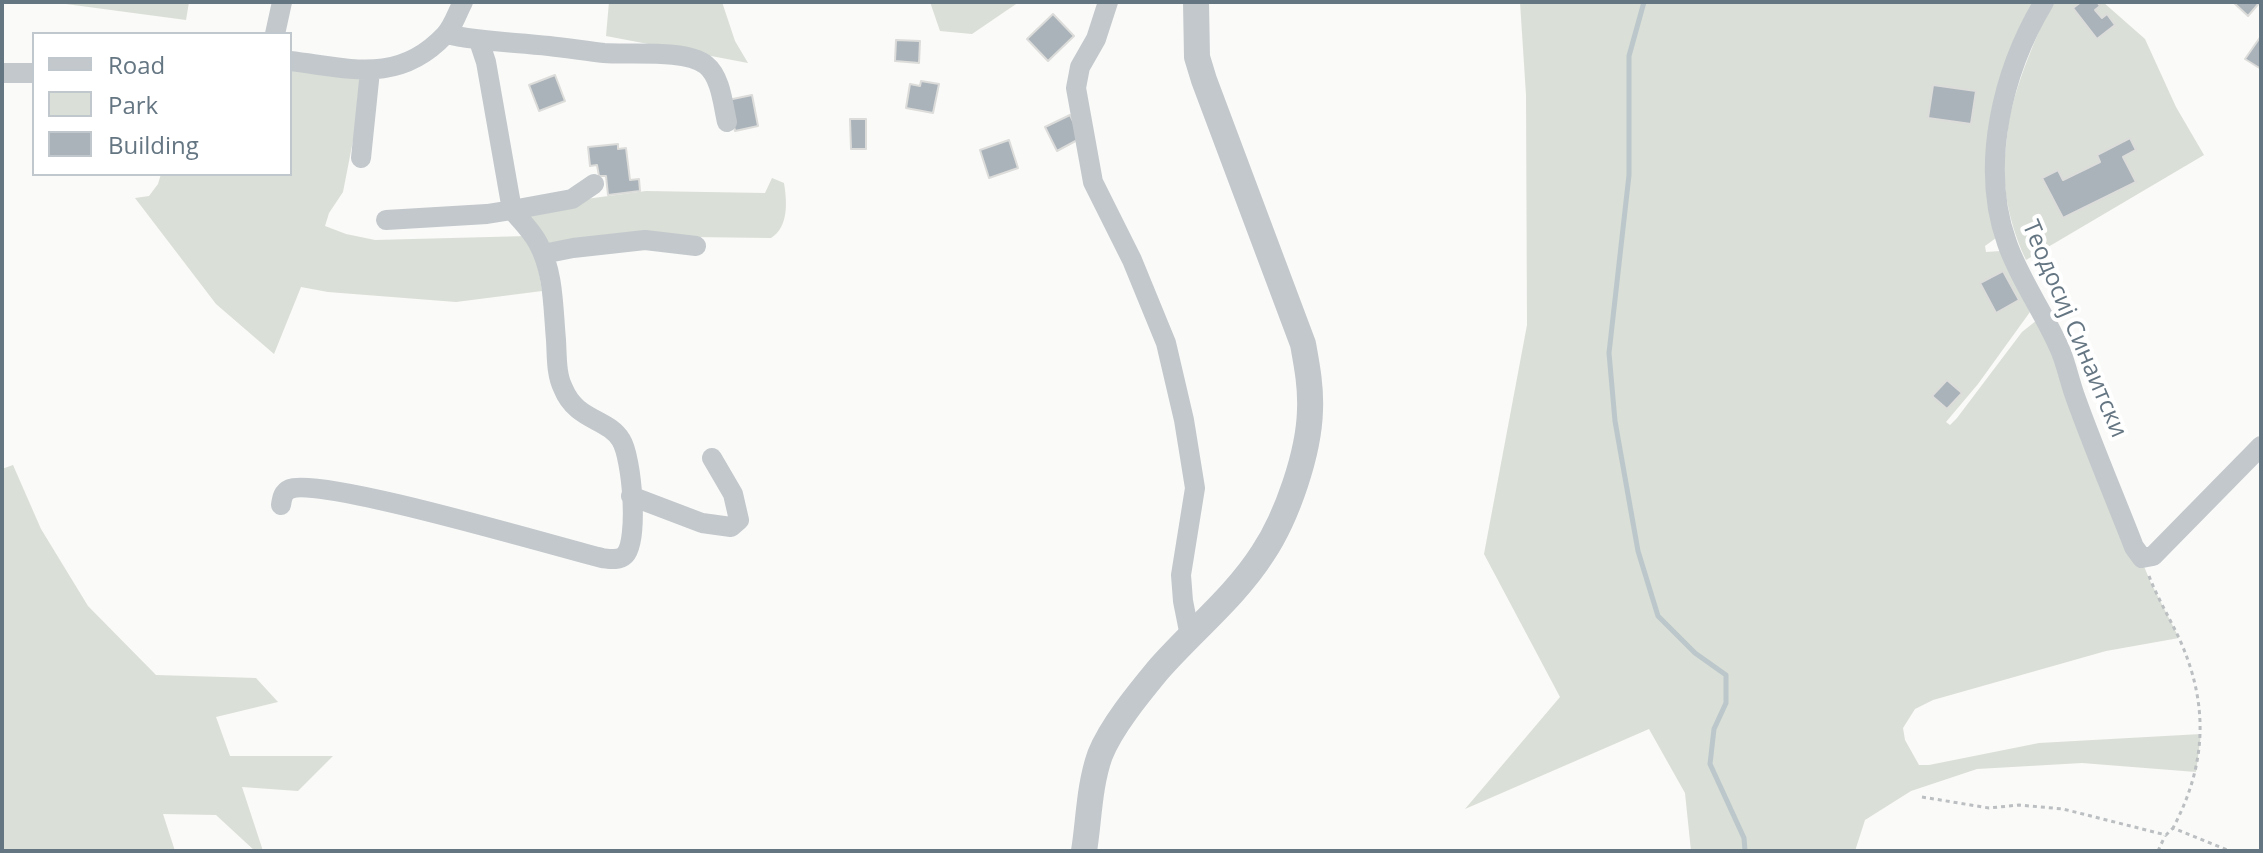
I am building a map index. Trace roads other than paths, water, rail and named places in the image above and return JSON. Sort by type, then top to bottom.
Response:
[{"type":"street","points":[[275,32],[282,2]]},
{"type":"street","points":[[292,61],[370,71],[392,68],[405,63],[446,34],[463,2]]},
{"type":"street","points":[[1108,2],[1096,39],[1080,67],[1076,88],[1093,182],[1132,260],[1166,343],[1184,420],[1195,488],[1181,575],[1190,636]]},
{"type":"street","points":[[1084,851],[1092,788],[1101,754],[1142,690],[1264,553],[1294,482],[1304,451],[1311,412],[1310,377],[1303,344],[1204,80],[1196,43],[1196,2]]},
{"type":"street","name":"Теодосиј Синаитски","points":[[2044,2],[2018,55],[2001,116],[1995,163],[2001,222],[2015,262],[2060,351],[2134,547],[2142,558],[2153,556],[2261,446]]},
{"type":"street","points":[[446,34],[479,41],[547,45],[605,53],[651,53],[703,63],[715,77],[727,122]]},
{"type":"street","points":[[281,505],[285,492],[295,488],[344,494],[438,514],[612,560],[625,555],[632,540],[627,458],[621,440],[579,412],[561,385],[550,276],[530,230],[512,210],[486,62],[479,41]]},
{"type":"street","points":[[361,158],[370,71]]},
{"type":"street","points":[[2,73],[32,73]]},
{"type":"street","points":[[386,220],[512,210],[572,199],[594,184]]},
{"type":"street","points":[[543,254],[636,241],[658,240],[696,246]]},
{"type":"street","points":[[631,496],[702,523],[731,527],[739,520],[737,505],[712,458]]},
{"type":"waterway","points":[[1644,2],[1629,56],[1629,175],[1609,353],[1615,421],[1638,551],[1658,616],[1695,653],[1726,675],[1726,703],[1714,729],[1710,764],[1744,838],[1745,851]]}]
